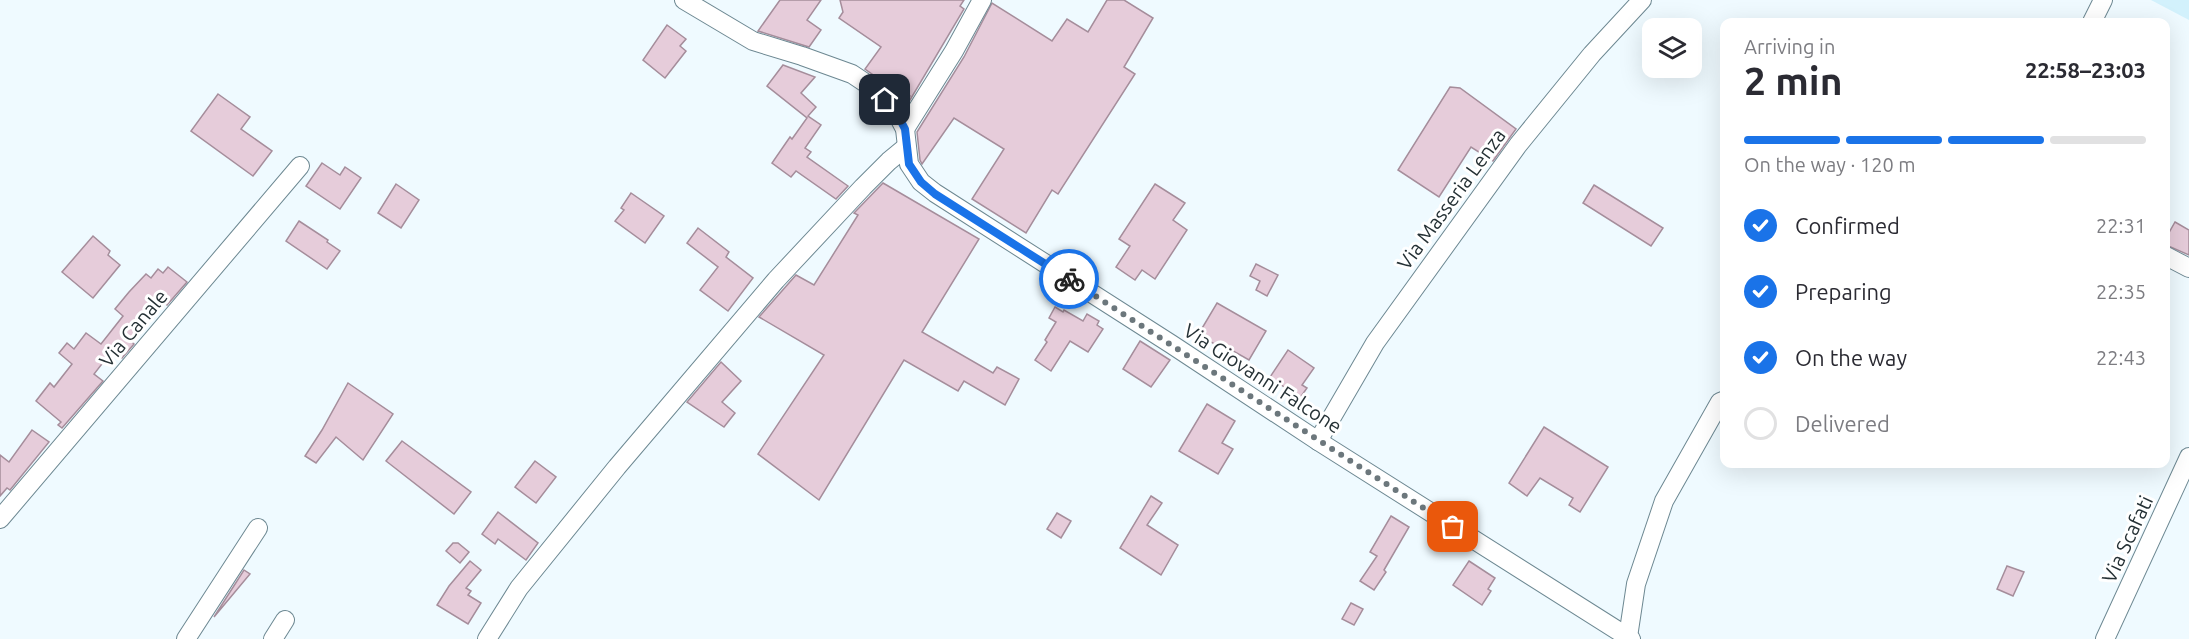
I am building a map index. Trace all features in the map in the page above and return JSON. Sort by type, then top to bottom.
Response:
[{"type":"street","name":"Via Giovanni Falcone","points":[[684,0],[753,41],[852,74],[876,90],[895,110],[906,138],[909,164],[921,182],[935,194],[1629,638]]},
{"type":"street","points":[[487,639],[519,588],[617,467],[768,289],[889,160],[906,138],[982,0]]},
{"type":"street","name":"Via Masseria Lenza","points":[[1318,441],[1375,343],[1518,145],[1592,54],[1642,0]]},
{"type":"street","points":[[2094,18],[2103,0]]},
{"type":"street","name":"Via Canale","points":[[0,519],[300,166]]},
{"type":"street","points":[[2170,258],[2189,268]]},
{"type":"street","points":[[1629,638],[1636,584],[1664,501],[1720,402]]},
{"type":"street","name":"Via Scafati","points":[[2105,639],[2189,457]]},
{"type":"street","points":[[186,639],[258,528]]},
{"type":"street","points":[[273,639],[285,620]]},
{"type":"shaded area","points":[[2151,0],[2189,0],[2189,20]]},
{"type":"building","points":[[780,0],[821,0],[807,20],[821,30],[809,47],[758,31]]},
{"type":"building","points":[[840,0],[964,0],[960,6],[964,9],[910,100],[908,99],[910,96],[888,81],[886,84],[865,69],[881,47],[839,18],[843,12]]},
{"type":"building","points":[[1107,0],[1124,0],[1153,18],[1124,67],[1135,74],[1058,194],[1052,190],[1026,233],[972,199],[1004,149],[954,118],[922,164],[917,132],[964,57],[992,3],[1052,41],[1067,19],[1088,32]]},
{"type":"building","points":[[667,25],[686,39],[680,46],[686,51],[665,78],[643,60]]},
{"type":"building","points":[[783,65],[815,77],[801,93],[816,107],[808,116],[821,125],[805,148],[811,152],[807,157],[848,186],[836,199],[796,171],[791,177],[772,163],[807,118],[767,86]]},
{"type":"building","points":[[1450,87],[1460,88],[1516,129],[1493,161],[1471,147],[1439,197],[1398,170]]},
{"type":"building","points":[[218,94],[250,117],[241,129],[272,151],[253,176],[191,131]]},
{"type":"building","points":[[322,163],[340,175],[345,167],[361,178],[340,209],[306,186]]},
{"type":"building","points":[[883,183],[979,239],[922,332],[993,373],[997,367],[1019,379],[1005,405],[964,381],[958,391],[904,360],[819,500],[758,454],[824,355],[759,317],[796,275],[814,285],[858,215],[854,213]]},
{"type":"building","points":[[396,184],[419,200],[401,228],[378,213]]},
{"type":"building","points":[[1155,184],[1185,203],[1173,220],[1187,230],[1155,279],[1142,270],[1135,280],[1116,267],[1130,246],[1119,239]]},
{"type":"building","points":[[1594,185],[1663,228],[1651,246],[1583,203]]},
{"type":"building","points":[[631,193],[664,216],[645,243],[615,221],[624,210],[621,208]]},
{"type":"building","points":[[299,221],[340,251],[327,269],[286,241]]},
{"type":"building","points":[[2175,222],[2189,230],[2189,255],[2170,247],[2170,231]]},
{"type":"building","points":[[698,228],[729,252],[726,257],[753,278],[728,311],[700,290],[718,267],[687,243]]},
{"type":"building","points":[[93,236],[110,251],[108,255],[120,265],[93,298],[62,272]]},
{"type":"building","points":[[1256,264],[1278,275],[1267,296],[1256,290],[1260,281],[1250,276]]},
{"type":"building","points":[[168,267],[187,282],[167,305],[164,303],[122,358],[112,351],[94,374],[103,381],[62,428],[58,425],[61,422],[36,401],[50,383],[54,387],[72,364],[59,353],[67,343],[74,349],[86,333],[101,344],[123,316],[115,309],[129,292],[146,274],[151,278],[158,269],[163,273]]},
{"type":"building","points":[[1217,303],[1266,331],[1249,360],[1221,344],[1220,347],[1198,335]]},
{"type":"building","points":[[1055,307],[1083,321],[1087,314],[1099,321],[1097,325],[1103,329],[1088,352],[1070,341],[1051,371],[1035,360],[1056,322],[1049,318]]},
{"type":"building","points":[[1140,341],[1170,360],[1151,387],[1123,369]]},
{"type":"building","points":[[1288,350],[1314,368],[1302,385],[1307,388],[1300,398],[1270,377]]},
{"type":"building","points":[[721,362],[741,381],[722,402],[735,413],[724,427],[687,402]]},
{"type":"building","points":[[348,383],[393,414],[363,460],[336,437],[316,463],[305,456]]},
{"type":"building","points":[[1207,404],[1235,421],[1222,443],[1233,449],[1218,474],[1179,451]]},
{"type":"building","points":[[1544,427],[1608,467],[1580,512],[1569,505],[1573,498],[1540,478],[1527,496],[1509,483]]},
{"type":"building","points":[[32,430],[49,442],[10,490],[7,488],[0,496],[0,455],[9,462]]},
{"type":"building","points":[[402,441],[471,492],[454,514],[386,461]]},
{"type":"building","points":[[535,461],[556,477],[536,503],[515,487]]},
{"type":"building","points":[[1151,496],[1162,503],[1147,525],[1178,545],[1161,575],[1120,548]]},
{"type":"building","points":[[498,512],[538,543],[526,560],[498,539],[495,544],[482,534]]},
{"type":"building","points":[[1057,513],[1071,521],[1061,538],[1047,529]]},
{"type":"building","points":[[1391,516],[1409,527],[1374,590],[1360,581],[1377,556],[1370,552]]},
{"type":"building","points":[[453,543],[458,543],[469,552],[460,563],[446,551]]},
{"type":"building","points":[[470,561],[481,570],[466,588],[471,591],[468,595],[481,603],[468,624],[437,605],[449,586]]},
{"type":"building","points":[[1469,561],[1495,578],[1488,589],[1491,591],[1482,605],[1453,585]]},
{"type":"building","points":[[2007,566],[2024,572],[2013,596],[1997,589]]},
{"type":"building","points":[[244,570],[250,574],[214,617]]},
{"type":"building","points":[[1351,603],[1363,609],[1354,625],[1342,619]]},
{"type":"way so far","points":[[1069,279],[1453,527]]},
{"type":"route","points":[[885,100],[895,110],[905,129],[909,164],[921,182],[935,194],[1069,279]]}]
